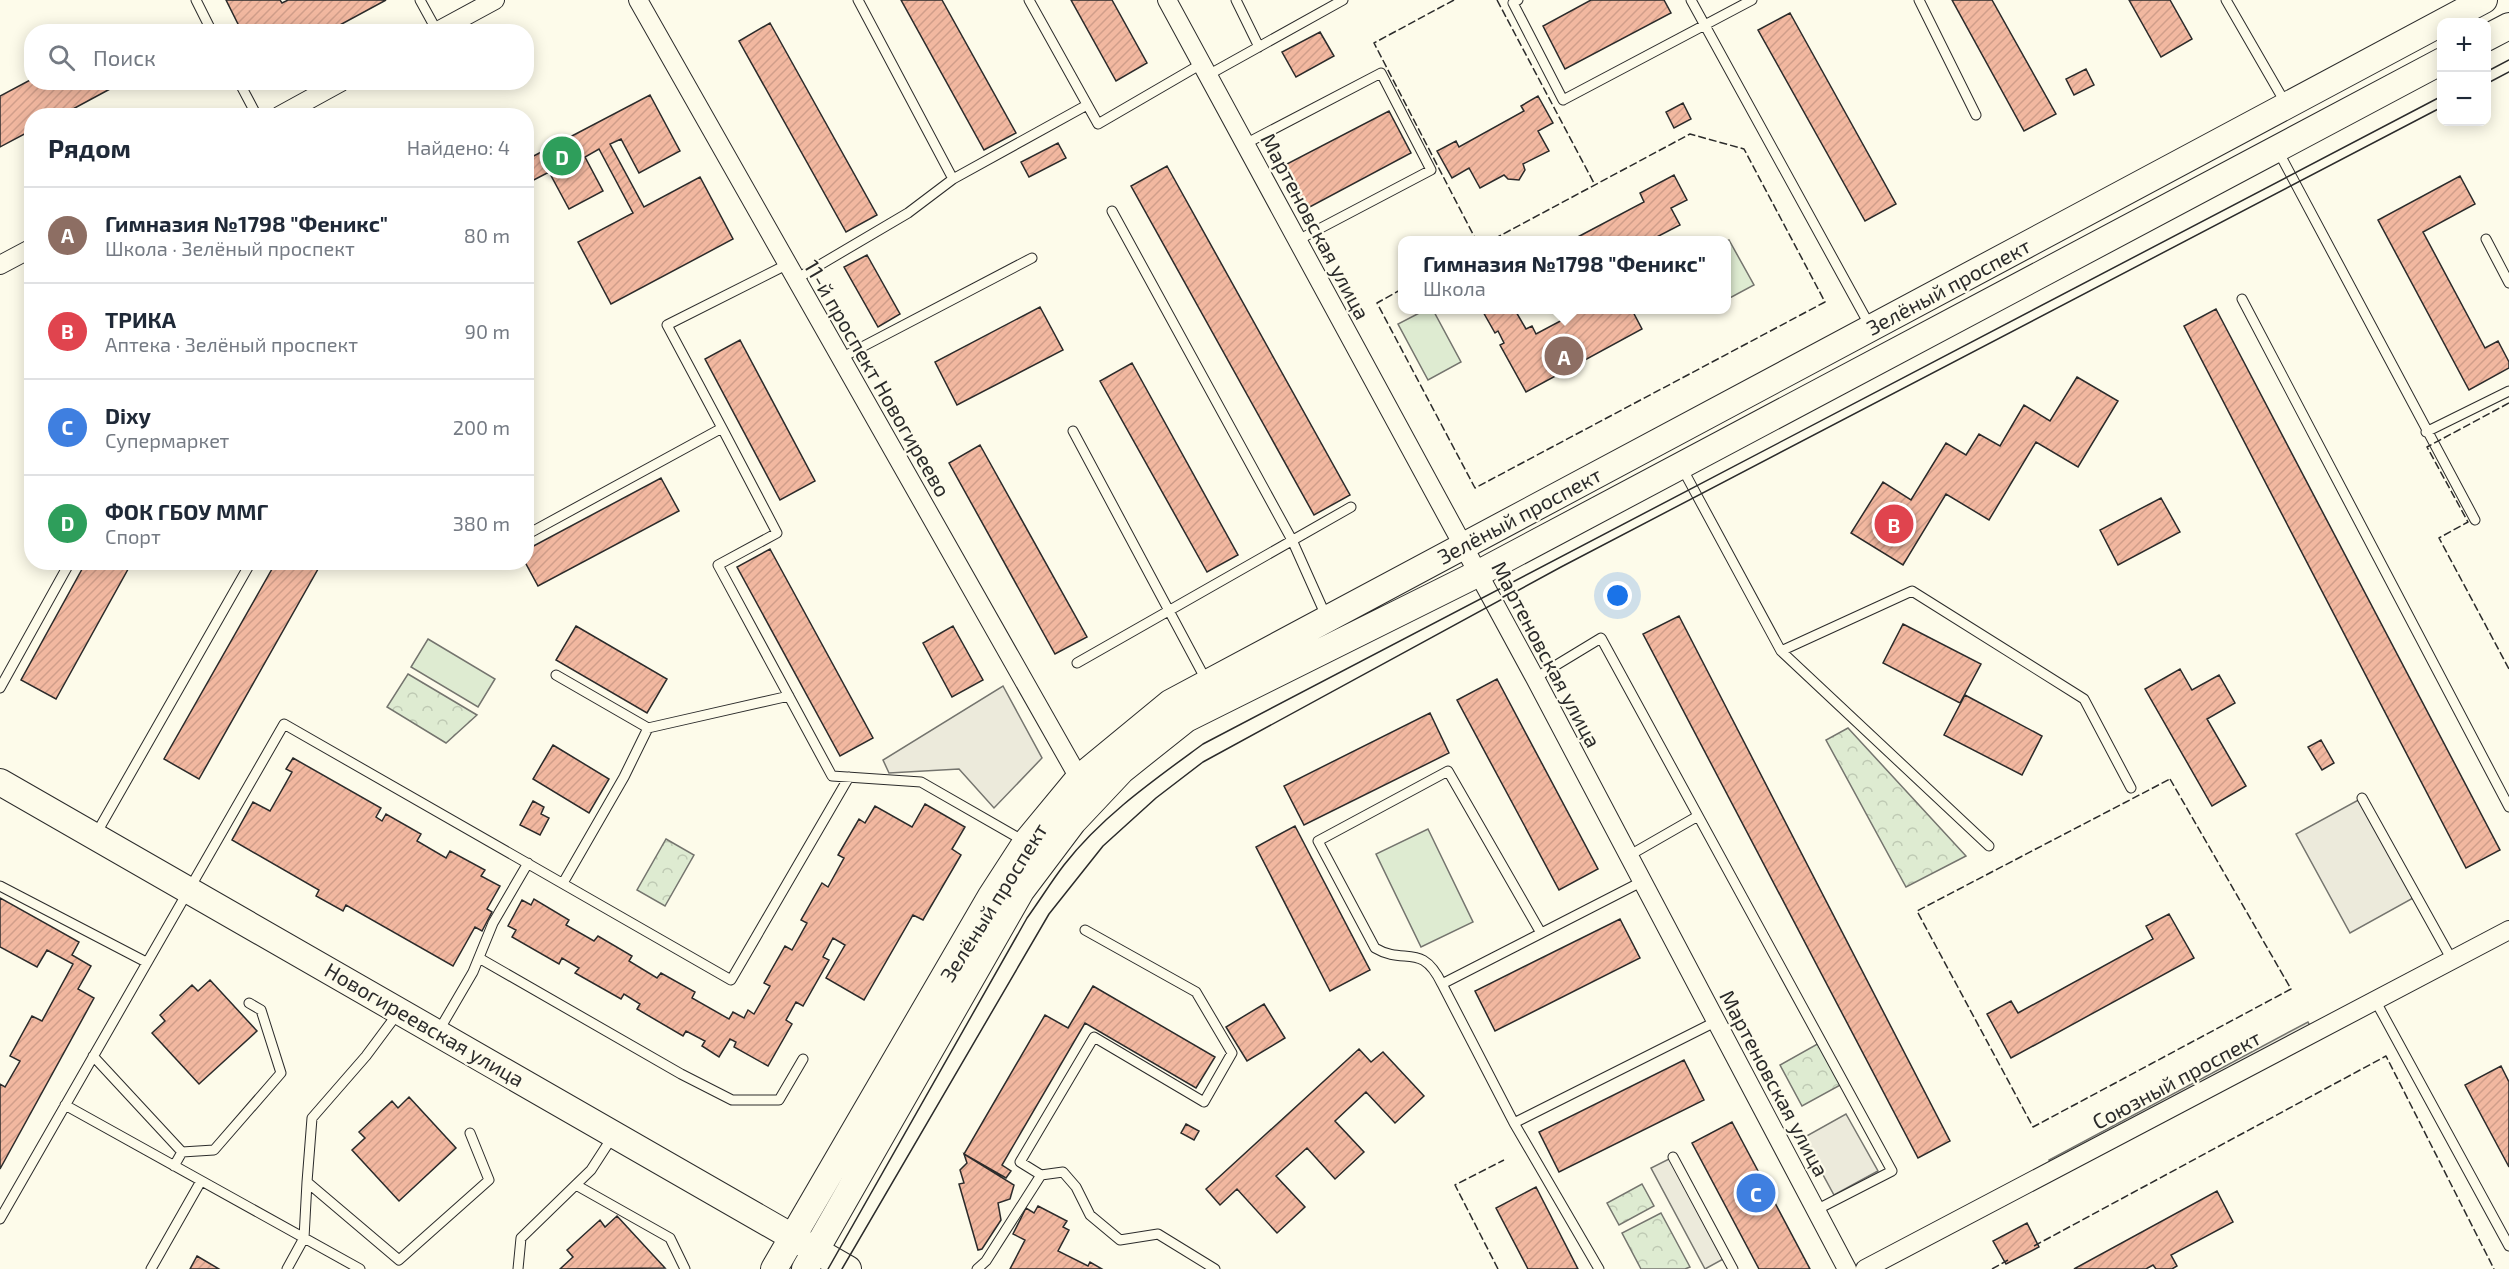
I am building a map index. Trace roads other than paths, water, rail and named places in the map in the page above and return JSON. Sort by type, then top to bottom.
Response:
[{"type":"main road","name":"Зелёный проспект","points":[[774,1269],[991,896],[1026,842],[1080,778],[1170,703],[2484,0]]},
{"type":"main road","points":[[2491,36],[2509,26]]},
{"type":"main road","name":"Зелёный проспект","points":[[811,1260],[1021,891],[1073,822],[1122,770],[1186,719],[1479,573],[2437,65]]},
{"type":"main road","name":"Новогиреевская улица","points":[[4,788],[95,835],[793,1237],[811,1260],[848,1269]]},
{"type":"street","points":[[449,24],[495,0]]},
{"type":"street","name":"11-й проспект Новогиреево","points":[[638,0],[1080,778]]},
{"type":"street","name":"Мартеновская улица","points":[[1167,0],[1462,546],[1479,573],[1847,1269]]},
{"type":"street","points":[[294,108],[326,90]]},
{"type":"street","points":[[0,265],[24,252]]},
{"type":"street","name":"Союзный проспект","points":[[1865,1269],[2509,930]]},
{"type":"lane","points":[[195,0],[208,24]]},
{"type":"lane","points":[[420,0],[432,24]]},
{"type":"lane","points":[[858,0],[953,179]]},
{"type":"lane","points":[[1029,0],[1098,124],[1206,69],[1259,47],[1343,0]]},
{"type":"lane","points":[[1236,0],[1259,47]]},
{"type":"lane","points":[[1518,0],[1513,3],[1563,100],[1752,0]]},
{"type":"lane","points":[[1691,0],[1871,328]]},
{"type":"lane","points":[[1919,0],[1977,115]]},
{"type":"lane","points":[[2226,0],[2286,105]]},
{"type":"lane","points":[[1246,143],[1381,73],[1431,170],[1298,240]]},
{"type":"lane","points":[[243,90],[253,108]]},
{"type":"lane","points":[[1026,842],[921,782],[832,776],[718,565],[777,532],[667,325],[792,271],[908,213],[953,179],[1087,105]]},
{"type":"lane","points":[[2277,148],[2426,432],[2475,520]]},
{"type":"lane","points":[[1112,211],[1292,540],[1327,618]]},
{"type":"lane","points":[[2486,239],[2509,283]]},
{"type":"lane","points":[[842,358],[1032,258]]},
{"type":"lane","points":[[2242,298],[2509,807]]},
{"type":"lane","points":[[2426,432],[2509,391]]},
{"type":"lane","points":[[534,531],[722,429]]},
{"type":"lane","points":[[1073,431],[1207,682]]},
{"type":"lane","points":[[1681,466],[1781,651],[1989,846]]},
{"type":"lane","points":[[1077,663],[1351,507]]},
{"type":"lane","points":[[0,688],[66,570]]},
{"type":"lane","points":[[95,835],[246,570]]},
{"type":"lane","points":[[1781,651],[1912,591],[2084,699],[2131,788]]},
{"type":"lane","points":[[1535,678],[1601,638],[1892,1171],[1816,1210]]},
{"type":"lane","points":[[556,675],[648,728],[789,696]]},
{"type":"lane","points":[[0,1219],[284,724],[731,980],[849,777]]},
{"type":"lane","points":[[563,883],[624,777],[648,728]]},
{"type":"lane","points":[[1541,933],[1448,771],[1318,841],[1374,948],[1384,954],[1416,956],[1428,962],[1443,984],[1514,1123],[1599,1269]]},
{"type":"lane","points":[[2362,798],[2452,960]]},
{"type":"lane","points":[[1629,855],[1698,816]]},
{"type":"lane","points":[[438,1032],[479,958],[493,922],[528,863]]},
{"type":"lane","points":[[1443,984],[1643,881]]},
{"type":"lane","points":[[0,886],[146,962]]},
{"type":"lane","points":[[1085,930],[1196,992],[1232,1053],[1204,1102],[1094,1037],[1020,1162],[1041,1175],[1063,1172],[1076,1187],[1090,1215],[1120,1240],[1158,1234],[1215,1269]]},
{"type":"lane","points":[[479,958],[681,1074],[732,1100],[779,1100],[803,1059]]},
{"type":"lane","points":[[2375,1000],[2509,1246]]},
{"type":"lane","points":[[182,1152],[214,1150],[281,1073],[261,1010],[249,1003]]},
{"type":"lane","points":[[287,1269],[304,1238],[312,1118],[366,1056],[400,1011]]},
{"type":"lane","points":[[1514,1123],[1717,1021]]},
{"type":"lane","points":[[93,1056],[182,1152]]},
{"type":"lane","points":[[64,1105],[360,1269]]},
{"type":"lane","points":[[307,1182],[399,1260],[489,1180],[470,1133]]},
{"type":"lane","points":[[518,1269],[521,1238],[591,1170],[614,1134]]},
{"type":"lane","points":[[174,1166],[182,1152]]},
{"type":"lane","points":[[1673,1156],[1733,1269]]},
{"type":"lane","points":[[977,1269],[986,1261],[1041,1175]]},
{"type":"lane","points":[[151,1269],[201,1181]]},
{"type":"lane","points":[[576,1185],[670,1238],[685,1269]]},
{"type":"tram line","points":[[2491,69],[2509,60]]},
{"type":"tram line","points":[[2491,81],[2509,72]]},
{"type":"tram line","points":[[828,1269],[1027,918],[1064,865],[1095,830],[1112,815],[1203,744],[2437,99]]},
{"type":"tram line","points":[[842,1269],[1049,914],[1103,846],[1156,798],[1203,762],[1561,567],[2437,110]]},
{"type":"place","name":"ФОК ГБОУ ММГ","points":[[562,156]]},
{"type":"place","name":"Гимназия №1798 \"Феникс\"","points":[[1564,356]]},
{"type":"place","name":"ТРИКА","points":[[1894,524]]},
{"type":"place","name":"Dixy","points":[[1756,1193]]}]
